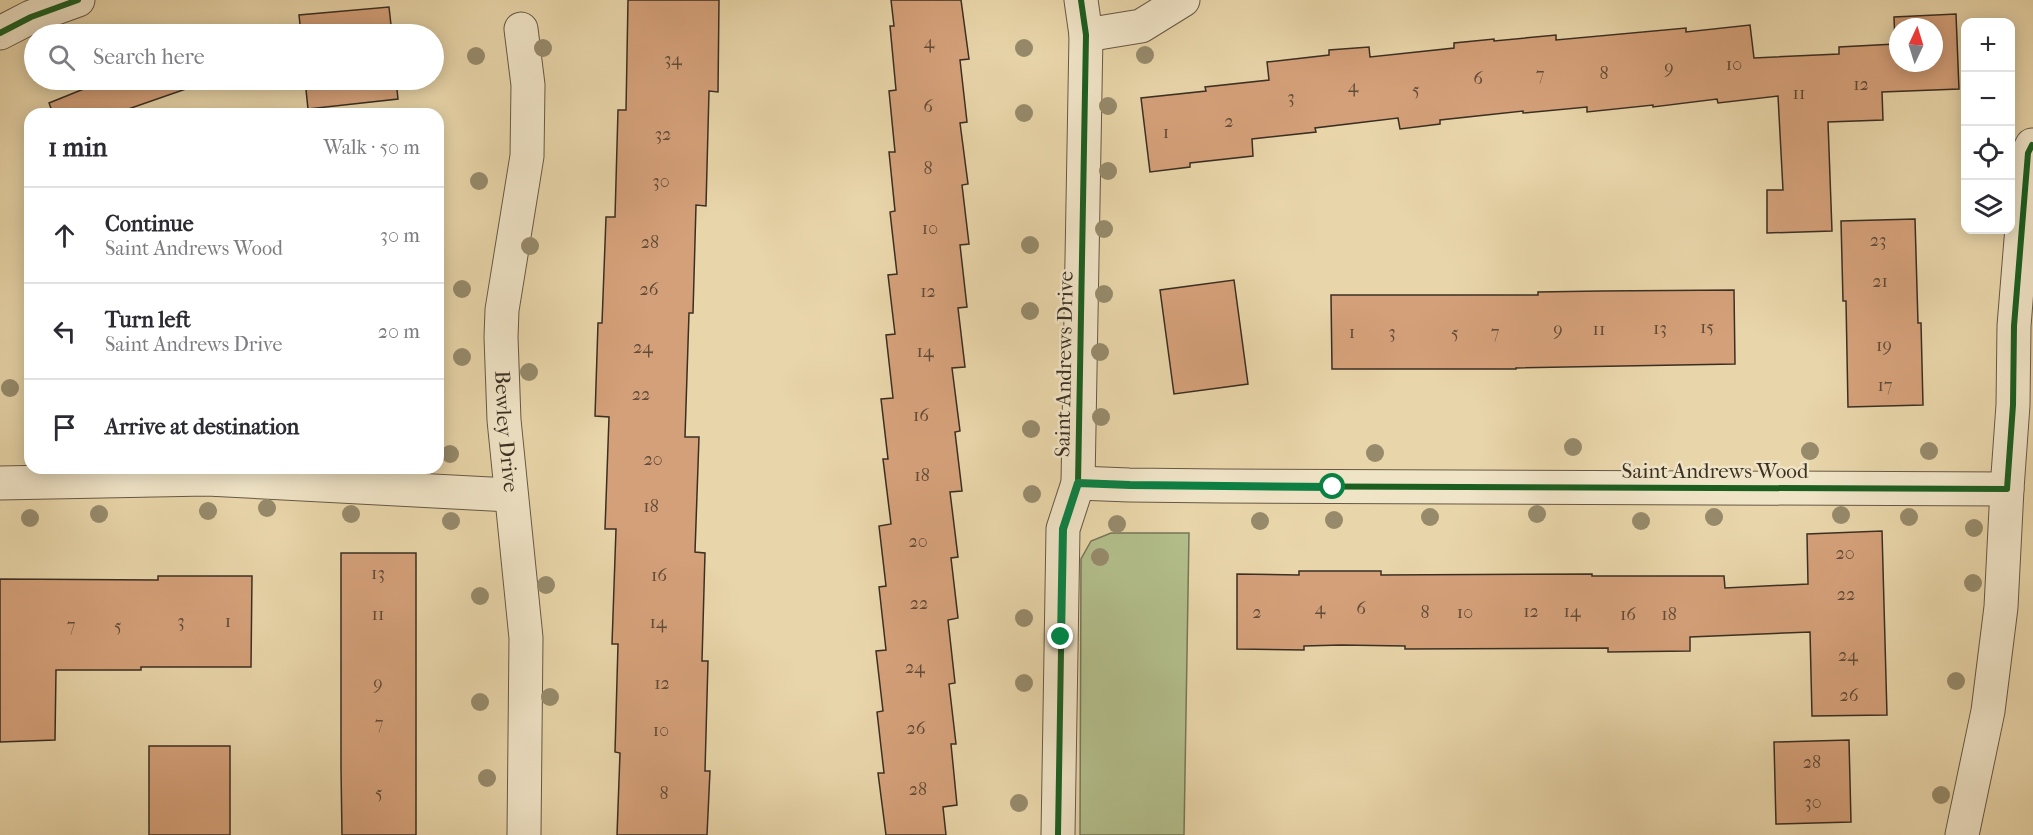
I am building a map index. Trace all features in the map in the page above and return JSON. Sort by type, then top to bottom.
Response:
[{"type":"street","points":[[0,33],[31,17],[78,0]]},
{"type":"street","name":"Saint Andrews Drive","points":[[1058,835],[1063,529],[1078,483],[1086,35],[1081,0]]},
{"type":"street","points":[[1086,35],[1141,26],[1183,0]]},
{"type":"street","name":"Bewley Drive","points":[[521,29],[528,85],[527,156],[501,321],[504,420],[526,638],[524,835]]},
{"type":"street","points":[[1962,835],[1991,689],[2001,607],[2013,405],[2015,318],[2028,153],[2032,145]]},
{"type":"street","points":[[0,483],[207,479],[510,495]]},
{"type":"street","name":"Saint Andrews Wood","points":[[1078,483],[1222,486],[2007,489]]},
{"type":"green space","points":[[1111,533],[1189,533],[1184,835],[1080,835],[1081,559],[1091,541]]},
{"type":"building","points":[[628,0],[719,0],[718,92],[709,91],[706,206],[696,205],[693,313],[689,313],[685,437],[699,437],[695,552],[705,553],[702,661],[708,661],[705,771],[710,771],[707,835],[617,835],[620,753],[615,752],[618,644],[612,644],[616,529],[605,529],[609,417],[595,416],[598,323],[602,323],[606,217],[615,217],[618,110],[626,110]]},
{"type":"building","points":[[891,0],[961,0],[969,59],[960,60],[967,122],[960,123],[968,184],[962,185],[969,244],[960,245],[967,307],[958,308],[965,367],[952,368],[960,431],[955,432],[962,491],[950,492],[958,557],[951,558],[958,618],[948,620],[955,683],[949,684],[956,744],[951,744],[957,805],[943,807],[946,835],[886,835],[878,773],[884,773],[877,712],[883,711],[876,651],[886,650],[879,587],[886,586],[879,526],[891,524],[883,459],[888,459],[881,399],[893,398],[886,335],[895,334],[888,275],[897,274],[890,212],[895,211],[889,152],[895,152],[889,91],[896,90],[890,26],[894,26]]},
{"type":"building","points":[[389,7],[391,24],[300,24],[299,15]]},
{"type":"building","points":[[1956,14],[1959,89],[1882,92],[1883,120],[1828,122],[1832,231],[1767,233],[1767,190],[1783,190],[1778,96],[1718,103],[1717,99],[1587,112],[1587,107],[1523,113],[1523,111],[1440,120],[1440,124],[1400,129],[1398,118],[1315,128],[1316,132],[1252,139],[1253,156],[1190,163],[1190,167],[1150,172],[1141,98],[1206,91],[1205,87],[1269,80],[1267,62],[1329,55],[1329,50],[1369,47],[1370,57],[1454,48],[1454,43],[1494,39],[1494,41],[1556,35],[1556,40],[1686,28],[1686,32],[1750,25],[1754,58],[1839,54],[1839,47],[1889,44],[1889,72],[1943,72],[1943,18],[1894,18]]},
{"type":"building","points":[[81,90],[183,90],[131,108],[51,108],[49,103]]},
{"type":"building","points":[[306,90],[397,90],[398,99],[308,108]]},
{"type":"building","points":[[1915,219],[1923,405],[1848,407],[1846,301],[1843,301],[1841,221]]},
{"type":"building","points":[[1234,280],[1248,384],[1174,394],[1160,290]]},
{"type":"building","points":[[1734,290],[1735,364],[1516,369],[1332,369],[1331,295],[1538,295],[1538,292]]},
{"type":"building","points":[[1882,531],[1887,715],[1812,716],[1810,632],[1690,637],[1690,651],[1608,652],[1608,648],[1405,649],[1405,646],[1341,645],[1304,646],[1304,650],[1237,649],[1237,574],[1299,575],[1299,571],[1381,571],[1381,575],[1724,576],[1725,588],[1808,584],[1807,534]]},
{"type":"building","points":[[341,553],[416,553],[416,835],[342,835]]},
{"type":"building","points":[[158,576],[252,576],[251,667],[56,670],[55,740],[0,742],[0,579],[158,580]]},
{"type":"building","points":[[1849,740],[1851,822],[1776,824],[1774,742]]},
{"type":"building","points":[[149,746],[230,746],[230,835],[149,835]]},
{"type":"cycle path","points":[[0,33],[31,17],[78,0]]},
{"type":"cycle path","points":[[1058,835],[1063,529],[1078,483],[1086,35],[1081,0]]},
{"type":"cycle path","points":[[1078,483],[1222,486],[2007,489],[2013,405],[2014,326],[2028,153],[2032,145]]},
{"type":"route","points":[[1061,637],[1063,529],[1078,483],[1333,487]]}]
